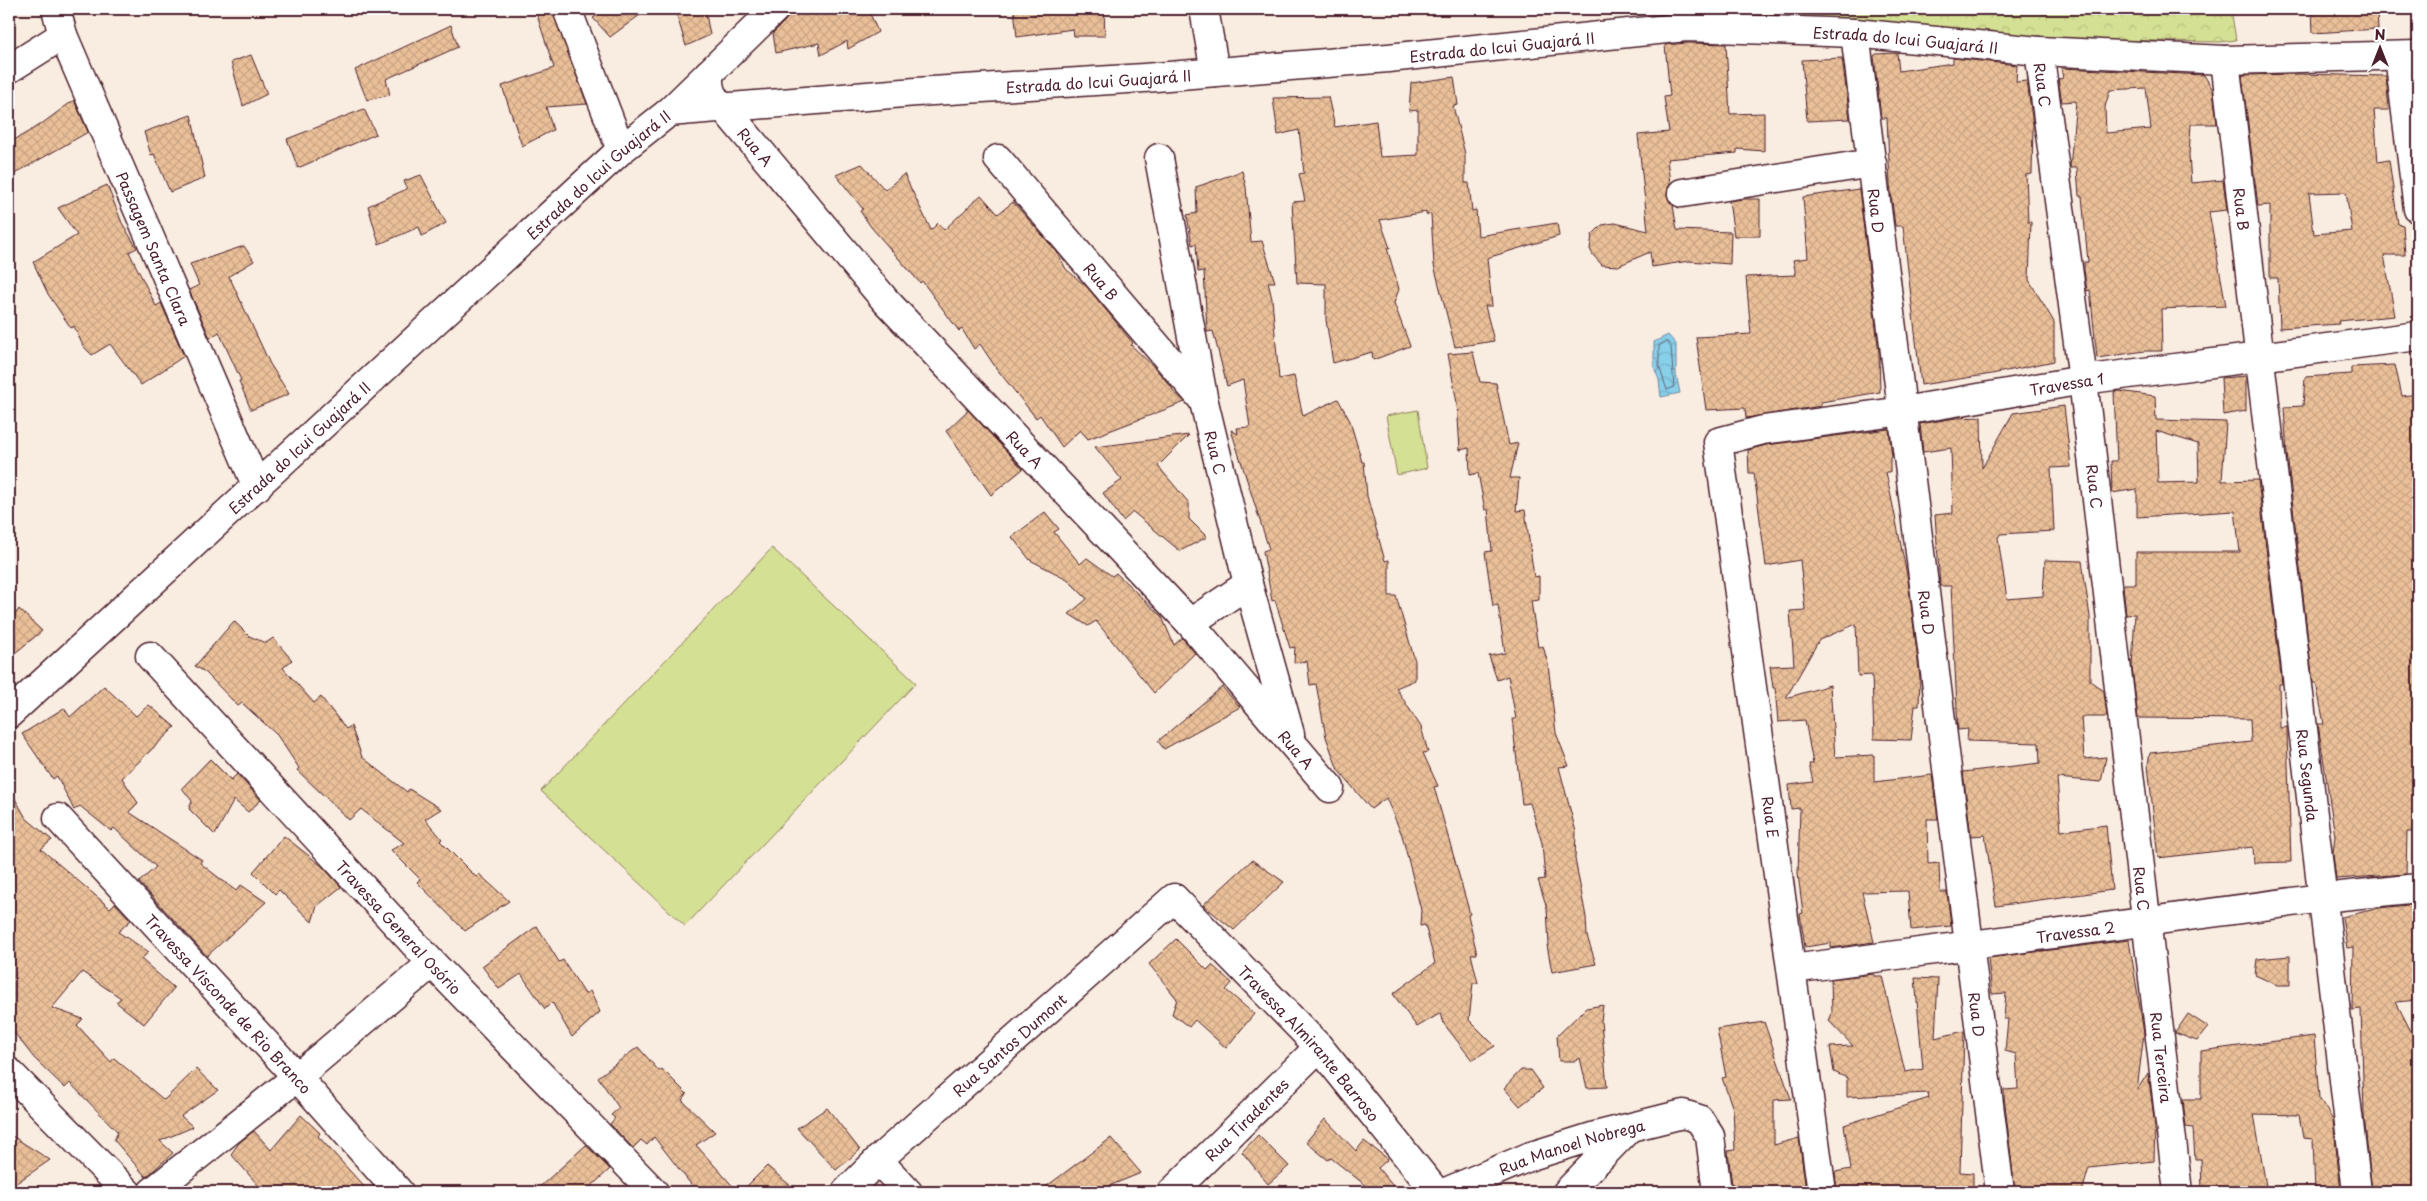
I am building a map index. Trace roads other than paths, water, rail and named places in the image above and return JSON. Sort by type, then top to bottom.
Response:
[{"type":"street","name":"Passagem Santa Clara","points":[[56,9],[63,35],[257,487]]},
{"type":"street","points":[[567,9],[621,150]]},
{"type":"street","points":[[669,112],[709,72],[748,19],[774,9]]},
{"type":"street","points":[[1204,9],[1215,72]]},
{"type":"street","name":"Estrada do Icui Guajará II","points":[[9,714],[621,150],[669,112],[1388,58],[1686,18],[2039,51],[2225,60],[2408,56]]},
{"type":"street","name":"Rua D","points":[[1855,33],[2000,1192]]},
{"type":"street","points":[[9,69],[63,35]]},
{"type":"street","name":"Rua C","points":[[2039,51],[2083,380],[2145,922]]},
{"type":"street","points":[[2408,56],[2418,209]]},
{"type":"street","name":"Rua B","points":[[2225,60],[2261,358]]},
{"type":"street","name":"Rua A","points":[[709,72],[710,91],[716,102],[723,107],[885,300],[1190,623],[1330,788]]},
{"type":"street","name":"Rua C","points":[[1159,158],[1204,402],[1248,584],[1293,743]]},
{"type":"street","name":"Rua B","points":[[998,159],[1204,402]]},
{"type":"street","points":[[1682,193],[1872,163]]},
{"type":"street","name":"Travessa 1","points":[[1718,442],[1763,430],[1903,410],[2083,380],[2418,336]]},
{"type":"street","name":"Rua Segunda","points":[[2261,358],[2356,1192]]},
{"type":"street","name":"Rua E","points":[[1718,442],[1822,1192]]},
{"type":"street","points":[[1190,623],[1248,584]]},
{"type":"street","name":"Travessa General Osório","points":[[150,656],[432,963],[654,1192]]},
{"type":"street","name":"Travessa Visconde de Rio Branco","points":[[58,818],[297,1077],[399,1192]]},
{"type":"street","name":"Travessa 2","points":[[1792,970],[2322,898],[2418,888]]},
{"type":"street","name":"Travessa Almirante Barroso","points":[[1174,898],[1320,1047],[1436,1192]]},
{"type":"street","name":"Rua Santos Dumont","points":[[846,1192],[878,1160],[1174,898]]},
{"type":"street","name":"Rua Terceira","points":[[2145,922],[2178,1192]]},
{"type":"street","points":[[152,1192],[297,1077],[432,963]]},
{"type":"street","name":"Rua Tiradentes","points":[[1172,1192],[1320,1047]]},
{"type":"street","points":[[9,1072],[127,1192]]},
{"type":"street","name":"Rua Manoel Nobrega","points":[[1446,1192],[1531,1156],[1683,1114],[1699,1119],[1710,1136],[1717,1192]]},
{"type":"street","points":[[1566,1192],[1629,1128]]},
{"type":"street","points":[[878,1160],[908,1192]]},
{"type":"water","points":[[1668,335],[1676,344],[1676,374],[1680,393],[1661,397],[1659,380],[1654,367],[1654,342]]}]
